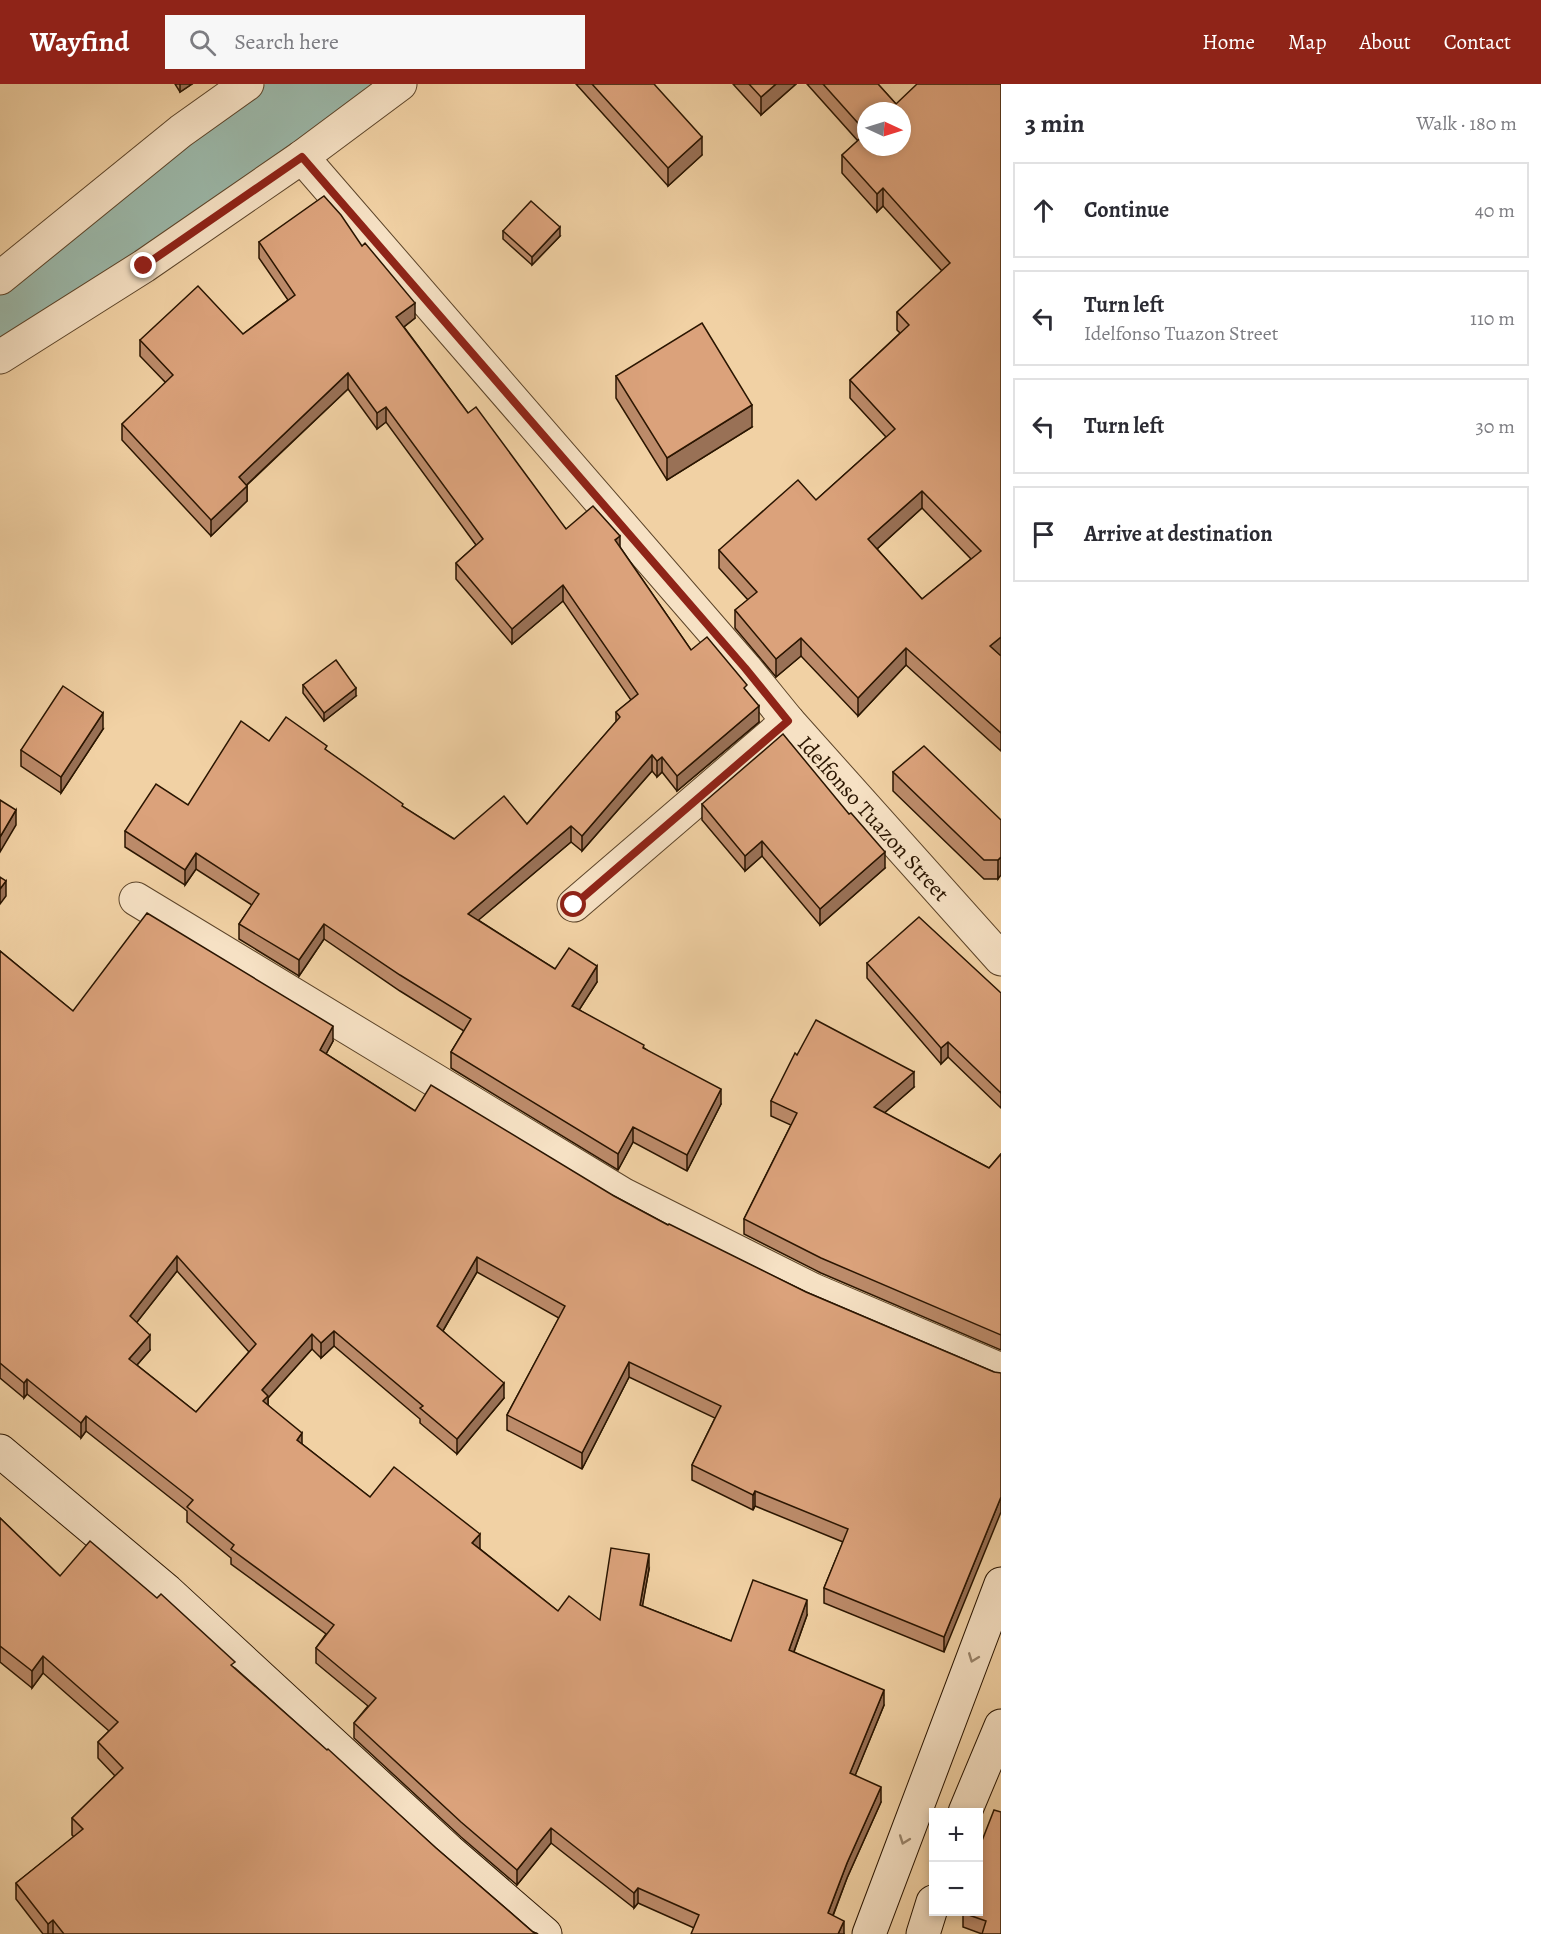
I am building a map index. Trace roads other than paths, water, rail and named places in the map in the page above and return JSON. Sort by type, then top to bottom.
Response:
[{"type":"street","points":[[0,278],[180,131],[247,84]]},
{"type":"street","points":[[0,357],[144,266],[302,157],[399,84]]},
{"type":"street","name":"Idelfonso Tuazon Street","points":[[302,157],[745,668],[788,721],[1001,959]]},
{"type":"street","points":[[574,905],[788,721]]},
{"type":"street","points":[[136,899],[624,1195],[813,1290],[1001,1370]]},
{"type":"street","points":[[0,1451],[167,1591],[449,1851],[546,1934]]},
{"type":"street","points":[[869,1934],[1001,1584]]},
{"type":"street","points":[[967,1808],[1001,1726]]},
{"type":"street","points":[[922,1934],[929,1914]]},
{"type":"waterway","points":[[0,328],[64,272],[336,84]]}]
